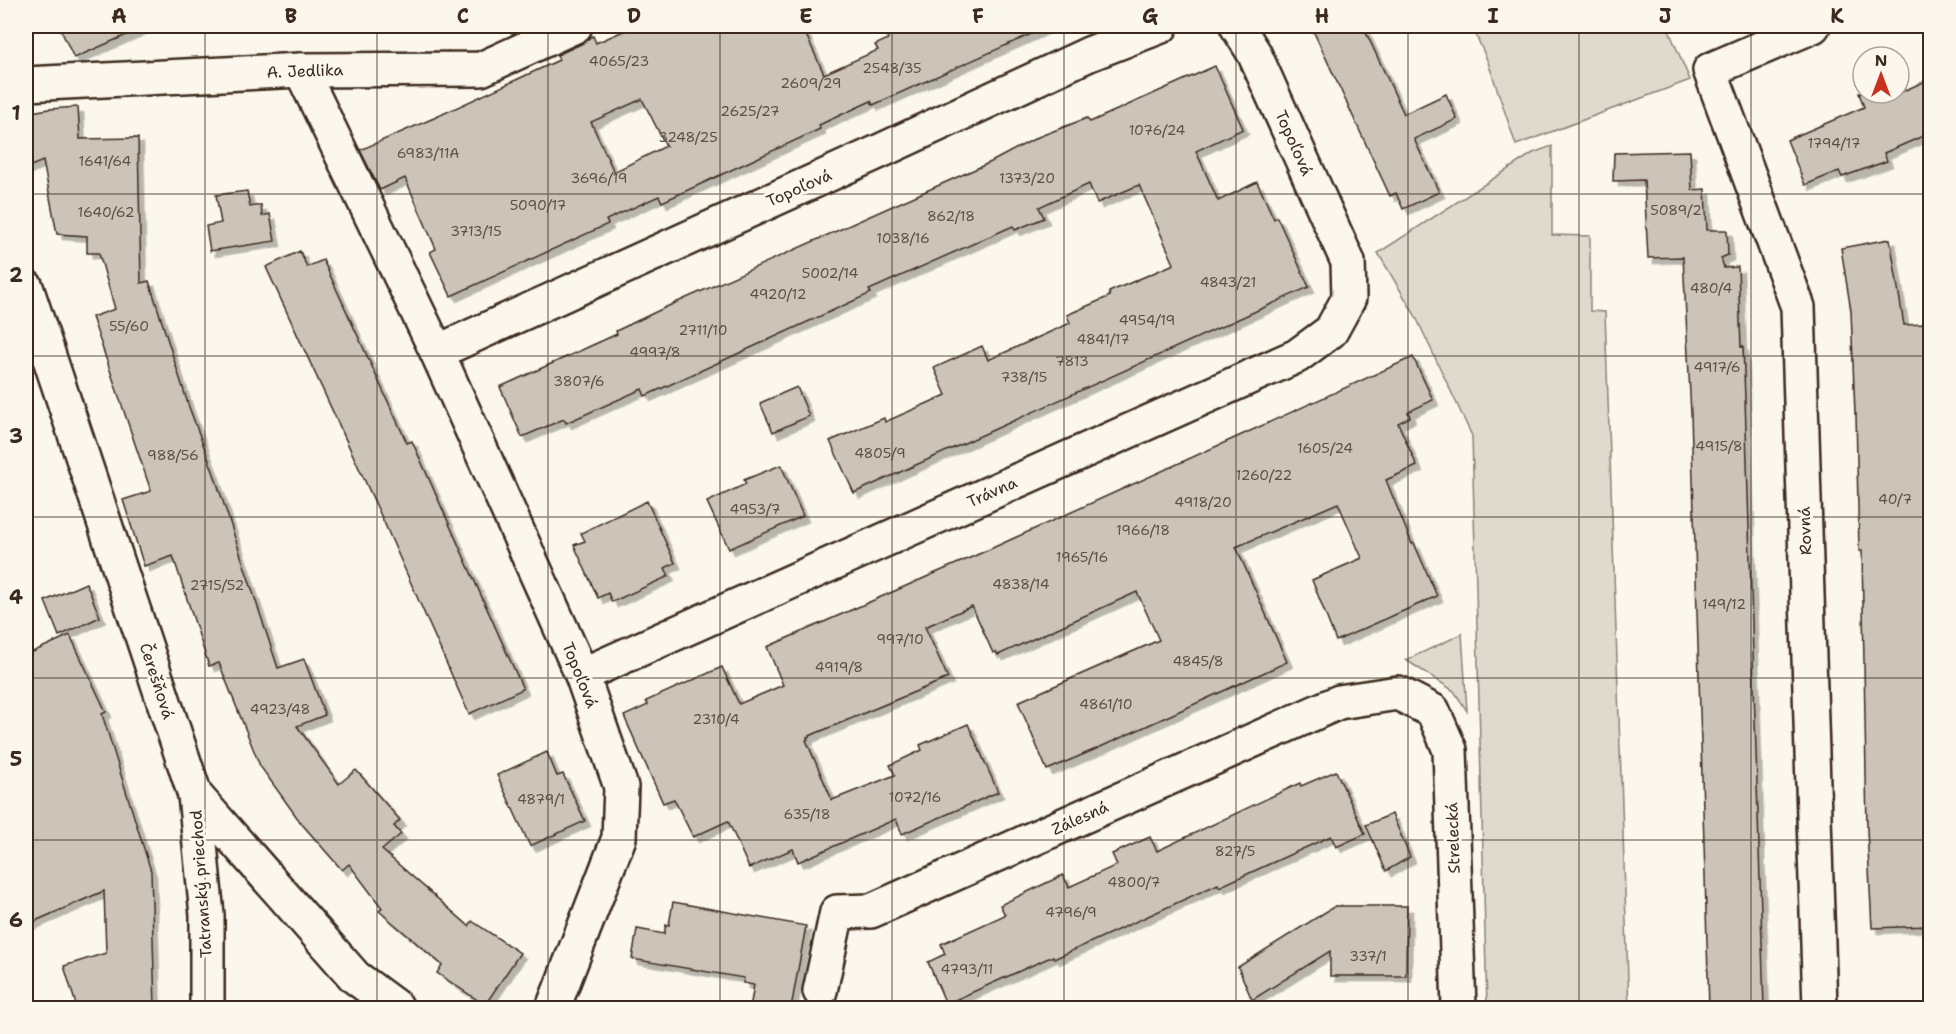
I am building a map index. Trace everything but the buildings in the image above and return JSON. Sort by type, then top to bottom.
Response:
[{"type":"street","name":"A. Jedlika","points":[[26,84],[301,70],[481,69],[575,26]]},
{"type":"street","name":"Topoľová","points":[[436,352],[1089,54],[1161,26]]},
{"type":"street","name":"Topoľová","points":[[1237,26],[1254,53],[1348,262]]},
{"type":"street","name":"Rovná","points":[[1813,26],[1710,70],[1798,307],[1820,1008]]},
{"type":"street","name":"Topoľová","points":[[301,70],[436,352],[582,675],[621,787],[619,838],[553,1008]]},
{"type":"street","name":"Trávna","points":[[582,675],[1297,356],[1331,331],[1349,298],[1348,262]]},
{"type":"street","name":"Čerešňová","points":[[26,286],[195,795],[355,977],[397,1008]]},
{"type":"street","name":"Zálesná","points":[[820,991],[837,912],[871,911],[1339,702],[1398,693]]},
{"type":"street","name":"Strelecká","points":[[1398,693],[1433,711],[1450,750],[1459,1008]]},
{"type":"street","name":"Tatranský priechod","points":[[195,795],[207,915],[207,1008]]},
{"type":"shaded area","points":[[1472,26],[1667,26],[1690,80],[1516,145],[1488,62]]},
{"type":"shaded area","points":[[1552,146],[1552,235],[1590,236],[1590,311],[1605,312],[1629,1008],[1487,1008],[1472,436],[1415,315],[1378,253],[1533,153]]},
{"type":"shaded area","points":[[1462,634],[1467,711],[1454,691],[1406,660]]}]
